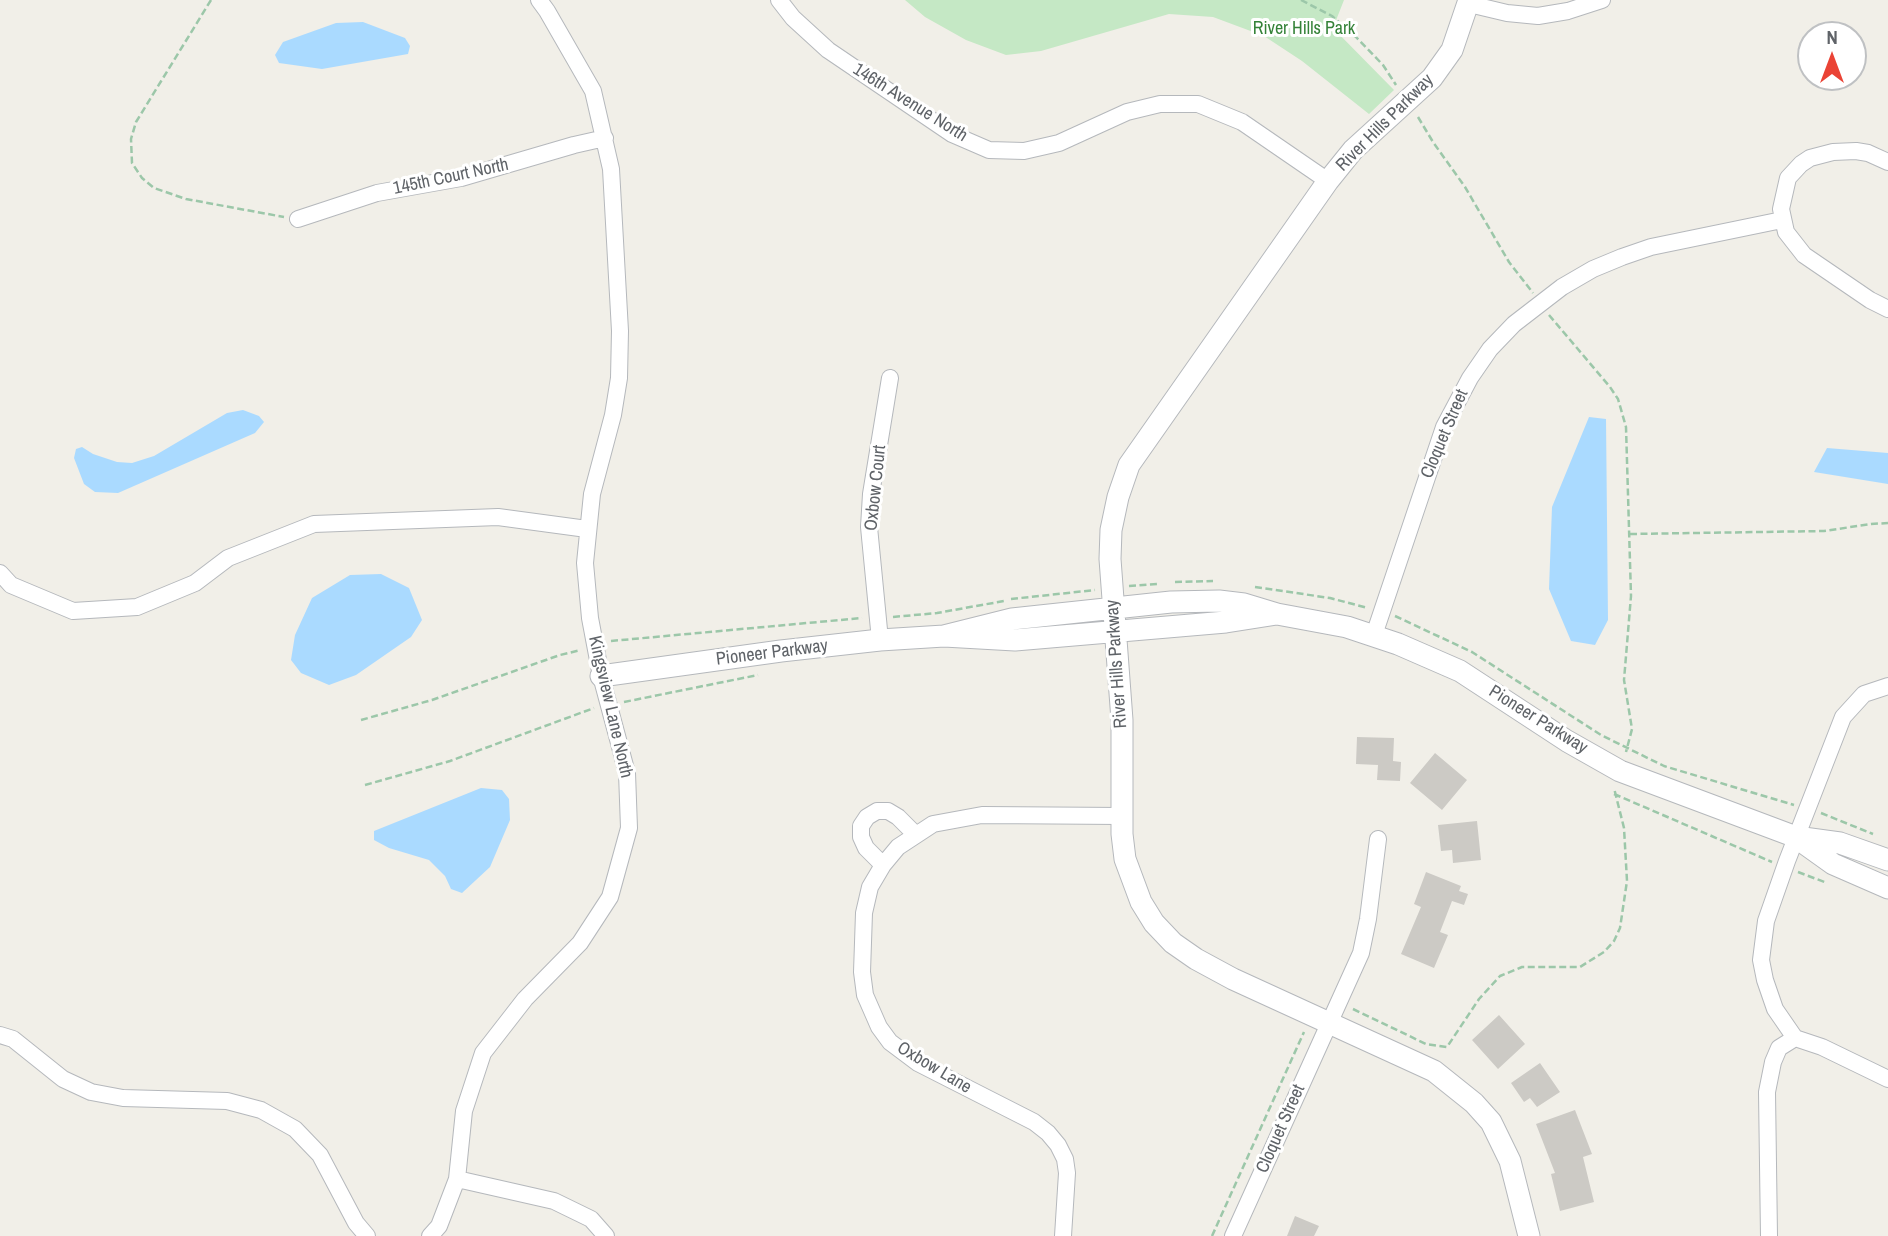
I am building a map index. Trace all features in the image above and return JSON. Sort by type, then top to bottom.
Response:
[{"type":"street","name":"Kingsview Lane North","points":[[430,1236],[439,1226],[457,1179],[464,1111],[483,1052],[525,999],[580,943],[610,897],[629,828],[627,773],[601,676],[585,563],[592,494],[613,415],[619,378],[620,331],[611,169],[593,91],[539,0]]},
{"type":"street","name":"146th Avenue North","points":[[779,0],[793,18],[828,50],[952,134],[989,150],[1024,152],[1059,143],[1127,111],[1160,104],[1198,104],[1242,122],[1328,181]]},
{"type":"street","points":[[1469,2],[1507,13],[1538,16],[1568,11],[1602,0]]},
{"type":"street","name":"River Hills Parkway","points":[[1469,2],[1452,50],[1432,78],[1353,150],[1328,181],[1129,465],[1111,530],[1110,559],[1122,720],[1122,816],[1125,859],[1132,881],[1154,923],[1173,943],[1233,979],[1434,1071],[1474,1103],[1490,1122],[1510,1161],[1529,1236]]},
{"type":"street","name":"145th Court North","points":[[298,219],[377,193],[461,178],[605,138]]},
{"type":"street","points":[[1888,162],[1856,151],[1833,152],[1810,158],[1793,171],[1782,197],[1782,220],[1786,232],[1804,255],[1870,300],[1888,309]]},
{"type":"street","name":"Cloquet Street","points":[[1374,635],[1444,427],[1470,378],[1490,349],[1514,324],[1562,287],[1593,269],[1622,257],[1651,247],[1782,220]]},
{"type":"street","name":"Oxbow Court","points":[[880,640],[869,527],[871,494],[890,378]]},
{"type":"street","points":[[0,573],[11,585],[73,611],[136,607],[195,583],[228,558],[314,524],[498,517],[587,529]]},
{"type":"street","name":"Pioneer Parkway","points":[[944,636],[1012,618],[1114,607],[1219,601],[1244,604],[1277,614],[1310,618],[1374,635],[1460,671],[1567,741],[1620,771],[1796,837],[1840,844],[1888,860]]},
{"type":"street","name":"Pioneer Parkway","points":[[601,676],[791,649],[880,640],[944,636],[1015,640],[1277,614]]},
{"type":"street","points":[[1888,686],[1864,694],[1843,717],[1766,921],[1760,960],[1775,1009],[1795,1038],[1822,1047],[1888,1079]]},
{"type":"street","points":[[883,865],[866,848],[861,837],[861,825],[867,817],[877,811],[888,811],[898,817],[915,835]]},
{"type":"street","name":"Oxbow Lane","points":[[1063,1236],[1067,1173],[1065,1159],[1053,1139],[1034,1122],[904,1054],[890,1042],[872,1014],[865,995],[862,972],[864,913],[870,887],[883,865],[898,847],[933,824],[982,815],[1122,816]]},
{"type":"street","name":"Pioneer Parkway","points":[[1796,837],[1841,868],[1888,888]]},
{"type":"street","name":"Cloquet Street","points":[[1233,1236],[1365,941],[1378,839]]},
{"type":"street","points":[[0,1035],[13,1040],[63,1079],[91,1092],[123,1098],[227,1101],[261,1110],[295,1129],[320,1155],[356,1223],[366,1236]]},
{"type":"street","points":[[1769,1236],[1767,1092],[1773,1062],[1779,1048],[1795,1038]]},
{"type":"street","points":[[457,1179],[554,1202],[591,1219],[606,1236]]},
{"type":"path","points":[[211,0],[136,122],[131,139],[132,163],[142,178],[154,188],[186,199],[298,219]]},
{"type":"path","points":[[1301,0],[1332,16],[1356,37],[1383,65],[1396,85]]},
{"type":"path","points":[[1413,108],[1470,195],[1509,262],[1532,291]]},
{"type":"path","points":[[1546,311],[1610,387],[1623,411],[1629,443],[1630,620],[1624,680],[1632,729],[1623,760]]},
{"type":"path","points":[[1630,534],[1824,531],[1888,523]]},
{"type":"path","points":[[365,785],[450,761],[593,708],[758,675]]},
{"type":"path","points":[[1627,747],[1664,766],[1807,809],[1876,835]]},
{"type":"path","points":[[1349,1007],[1426,1044],[1447,1047],[1479,999],[1500,976],[1522,967],[1566,969],[1580,967],[1592,961],[1614,941],[1625,906],[1628,861],[1614,784]]},
{"type":"path","points":[[1614,794],[1771,862]]},
{"type":"path","points":[[1212,1236],[1307,1026]]},
{"type":"green space","name":"River Hills Park","points":[[905,0],[1344,0],[1333,28],[1394,90],[1369,114],[1302,61],[1264,36],[1213,17],[1169,14],[1041,51],[1006,55],[966,40],[925,17]]},
{"type":"water","points":[[363,22],[405,38],[410,46],[408,54],[322,69],[279,63],[275,55],[283,42],[336,23]]},
{"type":"water","points":[[243,410],[259,416],[264,422],[255,433],[118,493],[95,492],[84,484],[74,458],[76,449],[82,447],[93,454],[117,462],[132,463],[154,456],[227,413]]},
{"type":"water","points":[[1589,417],[1606,419],[1608,620],[1595,645],[1571,641],[1549,589],[1552,507]]},
{"type":"water","points":[[1827,448],[1888,453],[1888,484],[1814,472]]},
{"type":"water","points":[[381,574],[409,588],[422,620],[411,637],[356,675],[329,685],[301,673],[291,660],[295,635],[312,598],[350,575]]},
{"type":"water","points":[[481,788],[502,790],[509,799],[510,820],[490,867],[462,893],[451,889],[445,876],[429,860],[389,848],[374,840],[374,831]]},
{"type":"building","points":[[1357,737],[1394,738],[1393,761],[1401,762],[1400,781],[1377,780],[1378,765],[1356,764]]},
{"type":"building","points":[[1435,753],[1467,780],[1442,810],[1410,783]]},
{"type":"building","points":[[1477,821],[1481,860],[1453,863],[1452,850],[1441,851],[1438,825]]},
{"type":"building","points":[[1426,872],[1461,886],[1459,891],[1468,894],[1464,905],[1452,901],[1440,932],[1448,935],[1434,968],[1401,954],[1421,907],[1414,904]]},
{"type":"building","points":[[1499,1015],[1525,1044],[1498,1069],[1472,1040]]},
{"type":"building","points":[[1540,1063],[1560,1092],[1537,1107],[1530,1098],[1524,1102],[1511,1083]]},
{"type":"building","points":[[1575,1110],[1592,1154],[1583,1157],[1594,1202],[1560,1211],[1551,1174],[1555,1173],[1536,1124]]},
{"type":"building","points":[[1295,1216],[1319,1226],[1314,1236],[1287,1236]]}]
